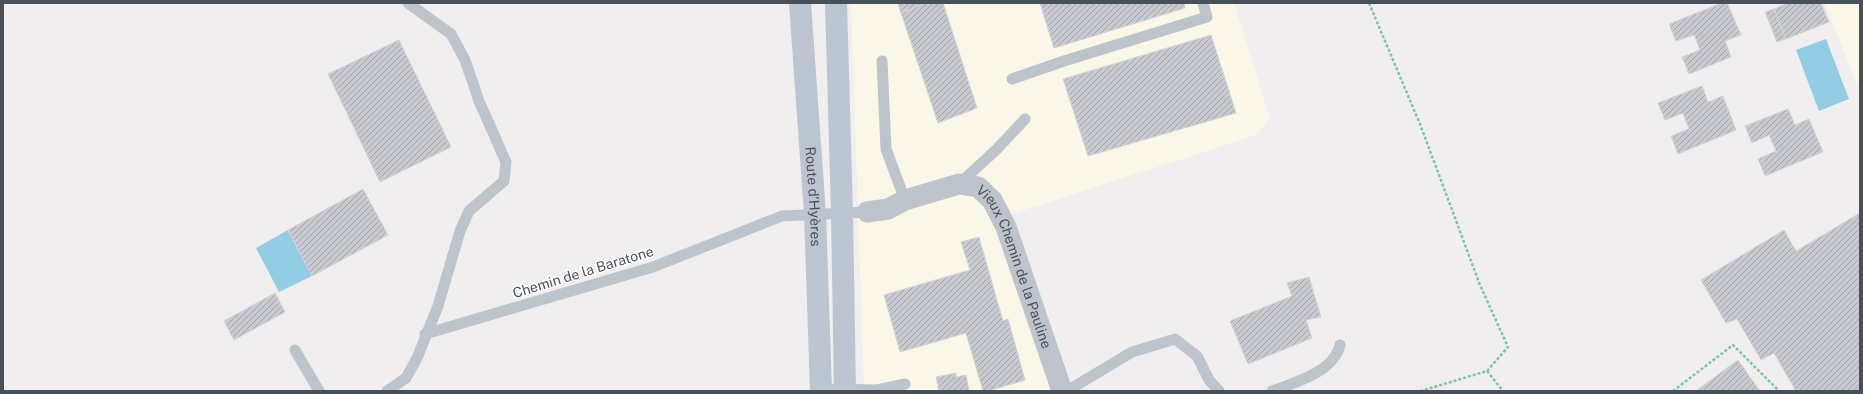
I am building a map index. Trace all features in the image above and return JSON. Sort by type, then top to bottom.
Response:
[{"type":"main road","name":"Route d'Hyères","points":[[800,3],[815,214],[821,390]]},
{"type":"main road","name":"Route d'Hyères","points":[[836,3],[845,390]]},
{"type":"street","name":"Vieux Chemin de la Pauline","points":[[867,212],[888,209],[905,200],[959,184],[978,187],[992,200],[1006,227],[1062,391]]},
{"type":"lane","points":[[387,391],[406,378],[417,358],[425,334],[438,306],[460,231],[469,211],[504,181],[506,162],[479,102],[465,60],[451,34],[408,3]]},
{"type":"lane","points":[[1012,79],[1064,61],[1207,17],[1203,3]]},
{"type":"lane","points":[[882,61],[886,150],[905,200]]},
{"type":"lane","points":[[959,184],[997,149],[1025,119]]},
{"type":"lane","name":"Chemin de la Baratone","points":[[425,334],[653,267],[782,216],[867,212]]},
{"type":"lane","points":[[1067,391],[1132,352],[1175,339],[1197,356],[1209,380],[1219,391]]},
{"type":"lane","points":[[1272,391],[1314,375],[1338,353],[1340,345]]},
{"type":"lane","points":[[295,350],[319,391]]},
{"type":"lane","points":[[821,390],[877,390],[904,384]]},
{"type":"path","points":[[1369,3],[1420,124],[1480,285],[1508,347],[1487,371],[1421,391]]},
{"type":"path","points":[[1673,391],[1733,345],[1779,391]]},
{"type":"path","points":[[1487,371],[1503,391]]},
{"type":"shaded area","points":[[851,3],[1234,3],[1270,118],[1256,135],[994,220],[1052,391],[864,391]]},
{"type":"shaded area","points":[[1825,3],[1860,3],[1860,93]]},
{"type":"water","points":[[1826,39],[1849,99],[1819,111],[1796,50]]},
{"type":"water","points":[[288,230],[312,276],[279,292],[256,248]]},
{"type":"building","points":[[898,3],[925,3],[901,13]]},
{"type":"building","points":[[925,3],[943,3],[977,108],[938,123],[901,13]]},
{"type":"building","points":[[1040,3],[1184,3],[1185,8],[1054,48]]},
{"type":"building","points":[[1722,3],[1727,3],[1741,35],[1725,41],[1731,57],[1689,74],[1682,57],[1700,50],[1694,35],[1676,41],[1669,24]]},
{"type":"building","points":[[1788,3],[1821,3],[1829,22],[1786,39],[1774,9]]},
{"type":"building","points":[[1774,9],[1786,39],[1777,42],[1765,12]]},
{"type":"building","points":[[1211,35],[1236,113],[1088,156],[1063,79]]},
{"type":"building","points":[[399,40],[451,147],[380,182],[328,74]]},
{"type":"building","points":[[1702,86],[1708,102],[1723,96],[1736,130],[1678,154],[1671,136],[1689,129],[1683,113],[1665,120],[1658,103]]},
{"type":"building","points":[[1788,109],[1795,125],[1809,119],[1823,152],[1765,176],[1758,159],[1776,151],[1769,135],[1752,143],[1745,126]]},
{"type":"building","points":[[363,189],[388,235],[312,276],[288,230]]},
{"type":"building","points":[[1860,213],[1860,391],[1796,391],[1774,353],[1761,360],[1737,319],[1726,323],[1701,280],[1784,230],[1796,251]]},
{"type":"building","points":[[979,237],[1003,321],[1008,319],[1025,380],[988,391],[983,391],[966,333],[900,352],[884,295],[970,270],[961,242]]},
{"type":"building","points":[[1309,277],[1321,317],[1306,320],[1312,338],[1248,364],[1230,321],[1292,296],[1287,283]]},
{"type":"building","points":[[275,293],[285,312],[234,340],[224,321]]},
{"type":"building","points":[[1738,360],[1760,391],[1696,391],[1731,365]]},
{"type":"building","points":[[956,373],[956,377],[966,375],[969,391],[939,391],[936,377]]}]
